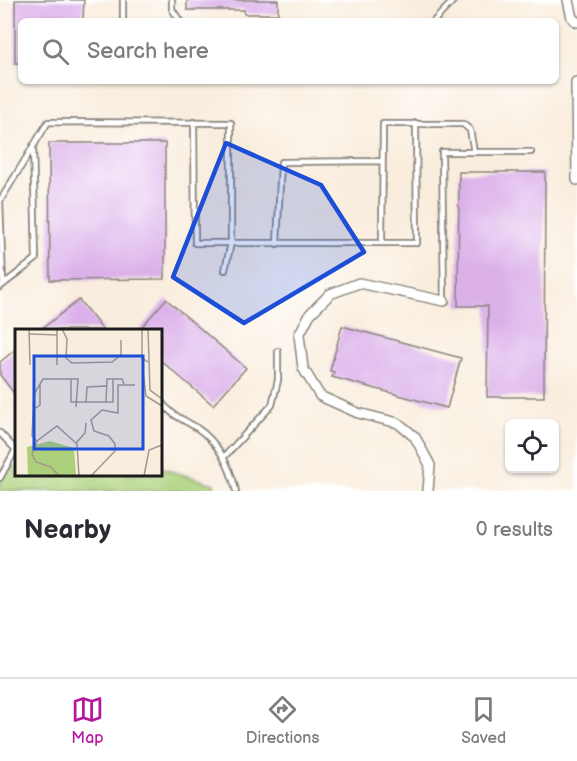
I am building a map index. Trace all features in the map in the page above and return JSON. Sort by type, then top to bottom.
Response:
[{"type":"street","points":[[568,0],[572,18],[577,22]]},
{"type":"street","points":[[573,82],[577,180]]},
{"type":"street","points":[[428,491],[430,465],[415,437],[398,423],[358,413],[320,396],[303,368],[299,335],[310,314],[330,294],[359,283],[444,301]]},
{"type":"lane","points":[[123,0],[123,18]]},
{"type":"lane","points":[[172,0],[172,9],[178,18]]},
{"type":"lane","points":[[437,18],[454,0]]},
{"type":"lane","points":[[1,284],[0,201],[48,122],[231,123],[231,243],[225,270]]},
{"type":"lane","points":[[194,122],[195,243],[278,244],[417,243],[416,123]]},
{"type":"lane","points":[[382,243],[383,124],[463,124],[471,130],[474,152]]},
{"type":"lane","points":[[1,284],[36,259],[33,146]]},
{"type":"lane","points":[[444,301],[442,152],[531,152]]},
{"type":"lane","points":[[278,244],[281,162],[382,161]]},
{"type":"lane","points":[[224,457],[272,405],[278,380],[278,351]]},
{"type":"lane","points":[[162,402],[176,417],[206,435],[224,457],[236,491]]},
{"type":"lane","points":[[0,433],[15,449]]},
{"type":"lane","points":[[0,478],[15,452]]},
{"type":"highlighted area","points":[[226,143],[321,185],[364,252],[244,323],[173,277]]},
{"type":"green space","points":[[15,466],[15,476],[162,476],[162,468],[214,484],[215,491],[0,491],[0,470]]},
{"type":"building","points":[[15,0],[84,0],[83,18],[18,18],[18,63],[15,63]]},
{"type":"building","points":[[187,0],[278,0],[278,14],[244,14],[244,10],[187,10]]},
{"type":"building","points":[[49,143],[165,143],[165,279],[50,280]]},
{"type":"building","points":[[459,172],[545,172],[544,397],[487,397],[488,306],[458,306]]},
{"type":"building","points":[[166,299],[246,368],[213,405],[162,362],[162,329],[140,329]]},
{"type":"building","points":[[79,300],[102,329],[41,329]]},
{"type":"building","points":[[342,326],[461,358],[447,408],[332,377],[334,372],[330,371]]},
{"type":"building","points":[[15,350],[15,395],[0,375],[0,362]]}]
